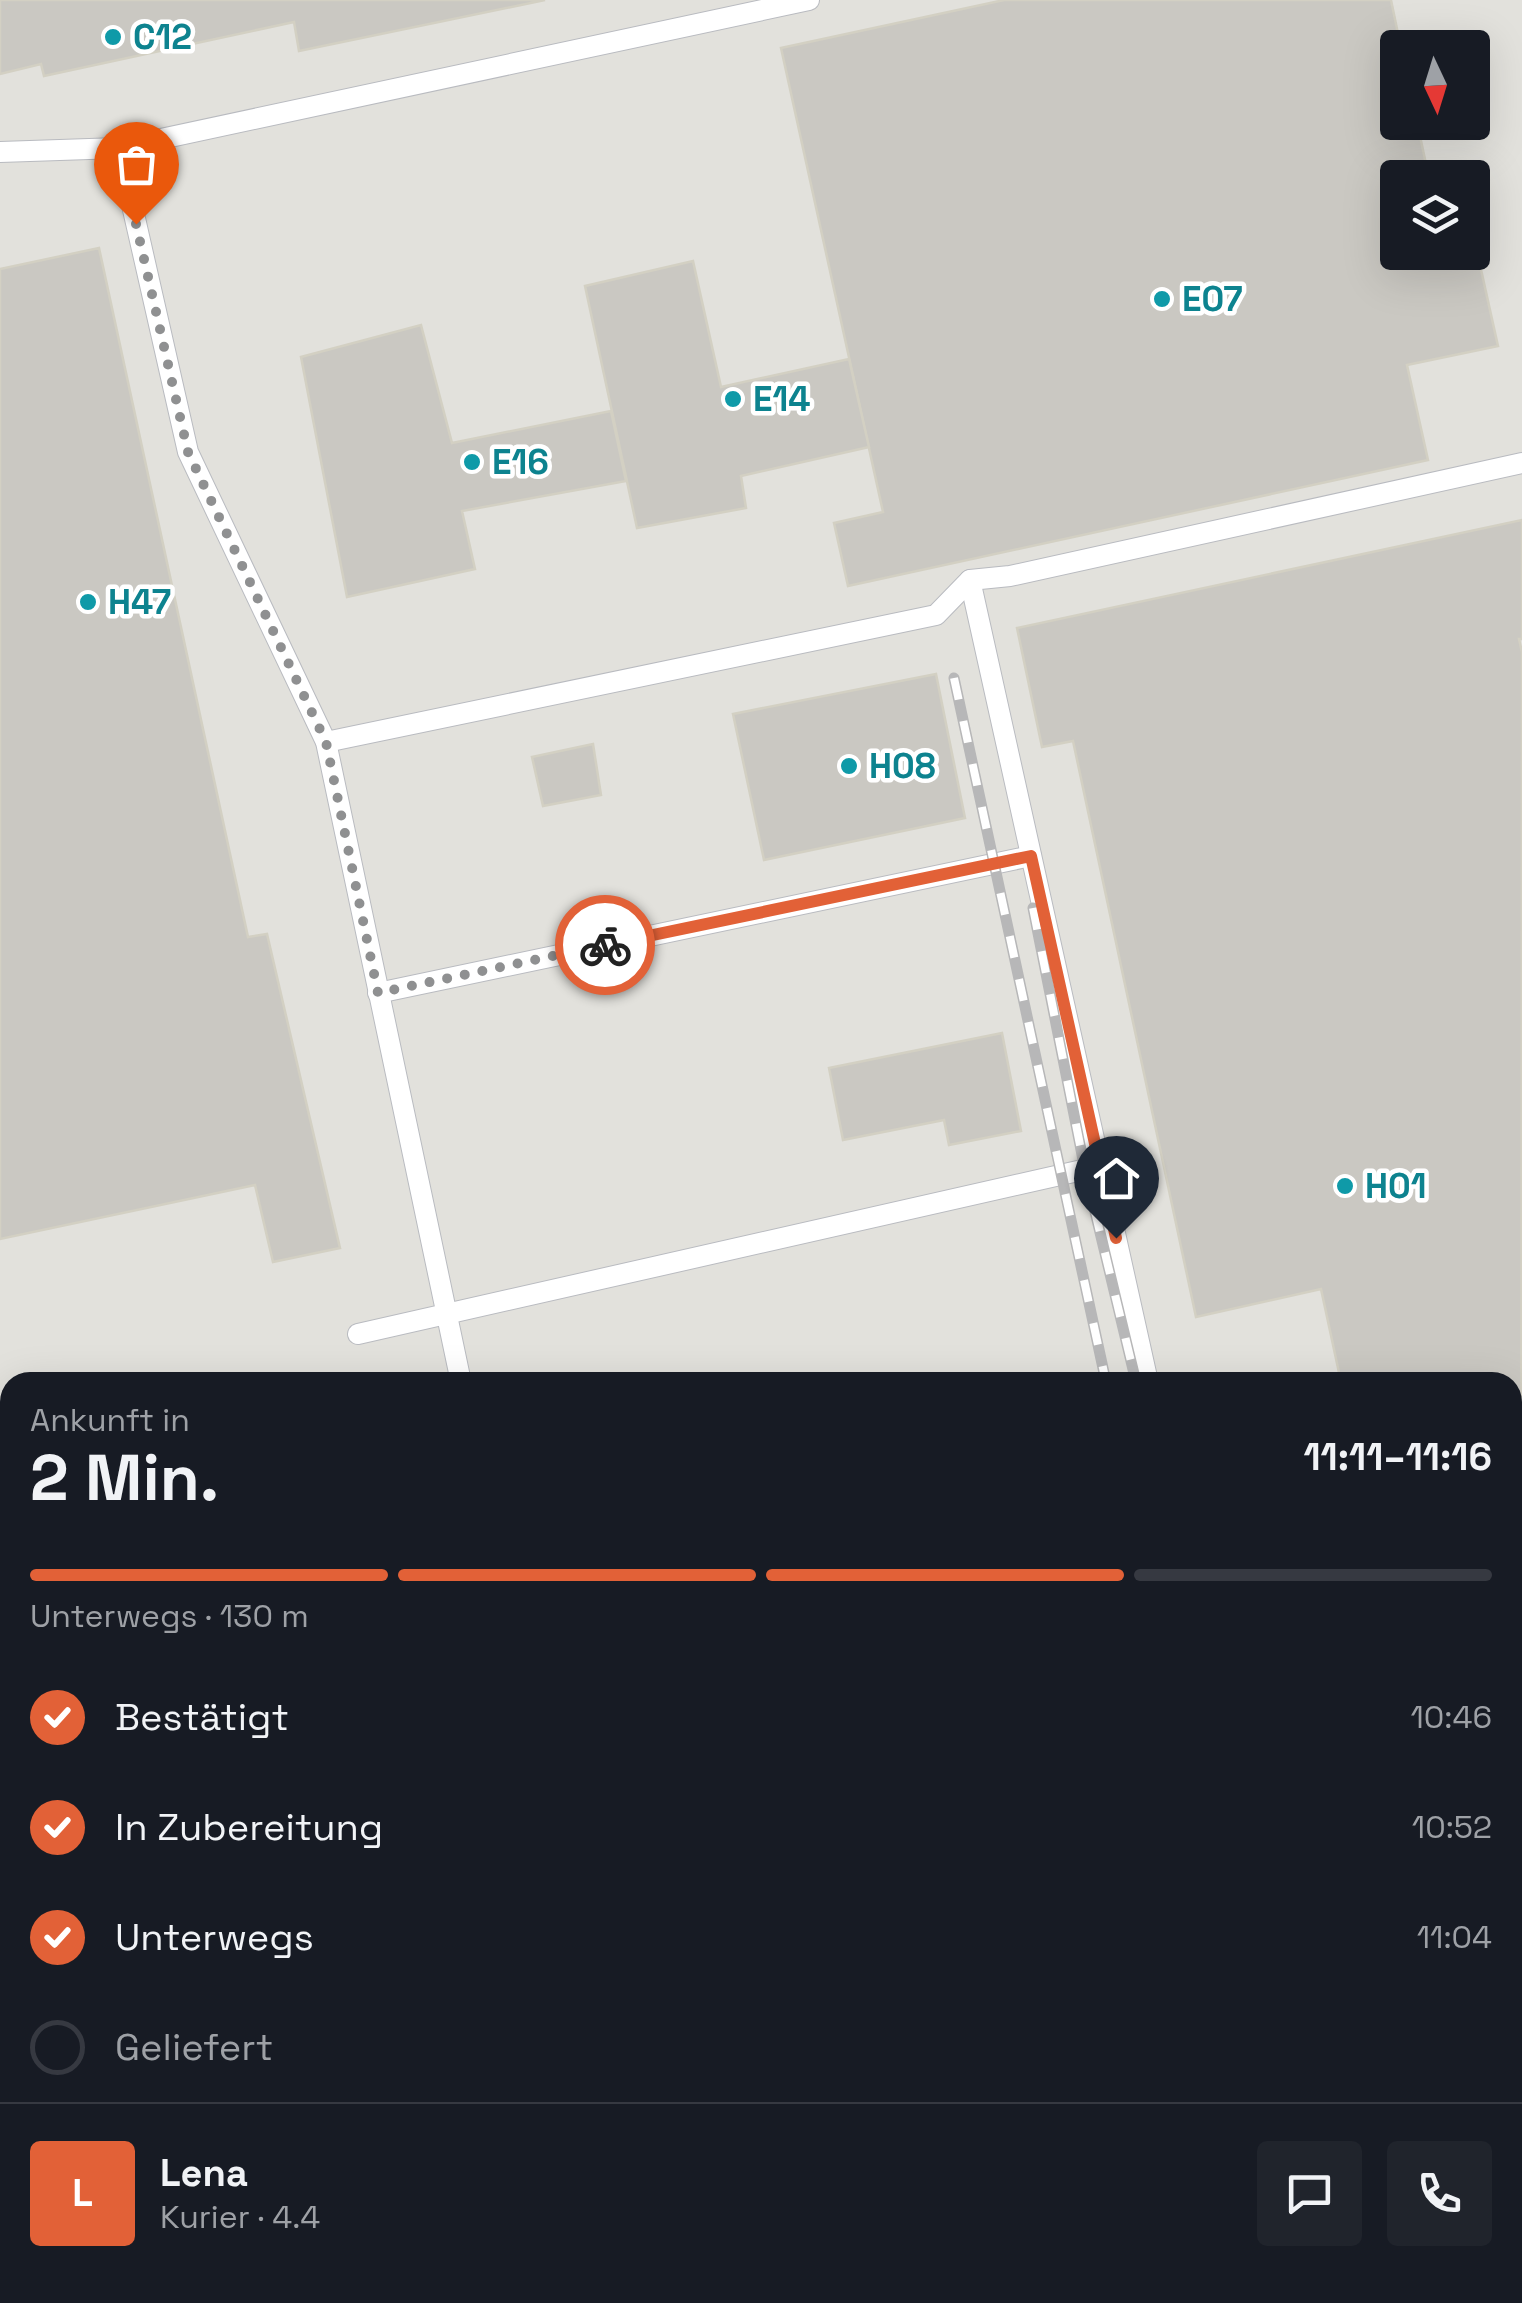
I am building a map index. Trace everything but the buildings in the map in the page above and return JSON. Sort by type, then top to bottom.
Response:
[{"type":"lane","points":[[0,152],[119,148],[809,0]]},
{"type":"lane","points":[[119,148],[188,452],[326,742],[459,1372]]},
{"type":"lane","points":[[326,742],[936,615],[970,580],[1010,576],[1522,463]]},
{"type":"lane","points":[[970,580],[1146,1372]]},
{"type":"lane","points":[[378,993],[1031,856]]},
{"type":"lane","points":[[358,1334],[1100,1166]]},
{"type":"shaded area","points":[[0,0],[1522,0],[1522,1372],[0,1372]]},
{"type":"railway","points":[[954,678],[1104,1372]]},
{"type":"railway","points":[[1033,908],[1085,1170],[1134,1372]]},
{"type":"way so far","points":[[136,224],[188,452],[326,742],[378,993],[605,945]]},
{"type":"place","name":"C12","points":[[113,37]]},
{"type":"place","name":"E07","points":[[1162,299]]},
{"type":"place","name":"E14","points":[[733,399]]},
{"type":"place","name":"E16","points":[[472,462]]},
{"type":"place","name":"H47","points":[[88,602]]},
{"type":"place","name":"H08","points":[[849,766]]},
{"type":"place","name":"H01","points":[[1345,1186]]},
{"type":"route","points":[[605,945],[1031,856],[1116,1238]]}]
